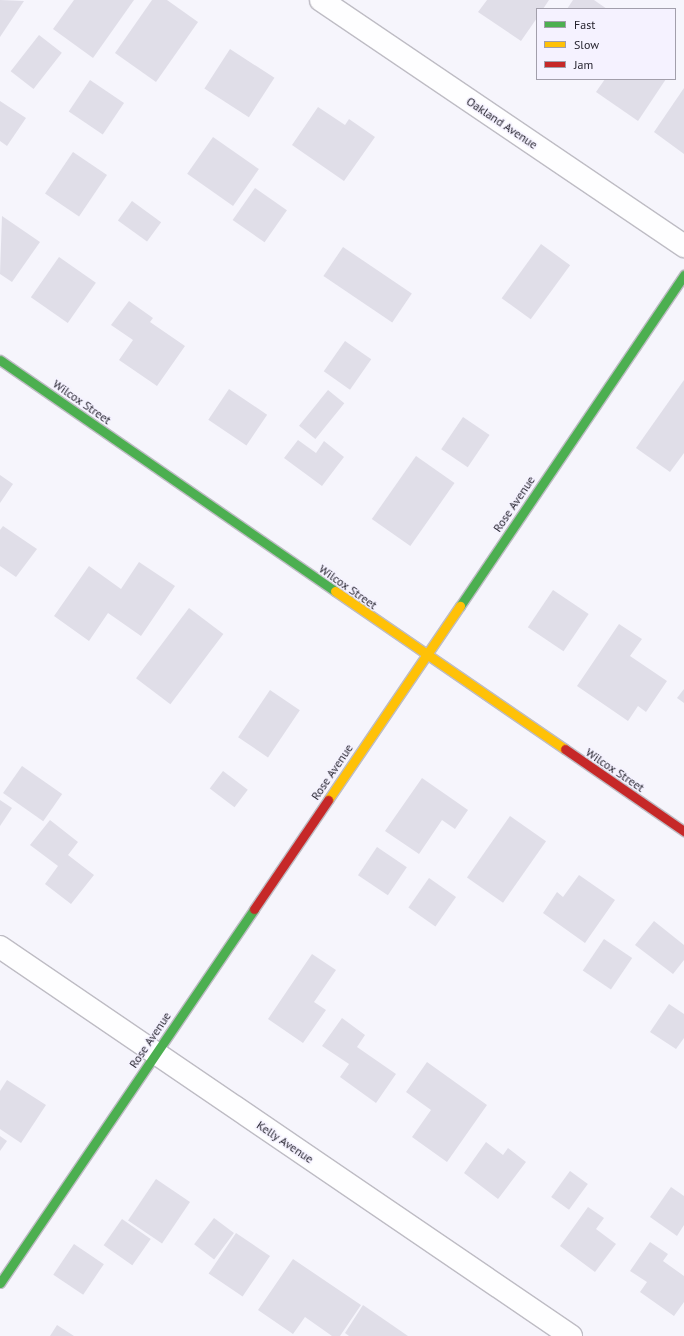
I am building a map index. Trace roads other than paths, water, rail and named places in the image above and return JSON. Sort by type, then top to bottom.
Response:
[{"type":"street","name":"Oakland Avenue","points":[[321,0],[684,246]]},
{"type":"street","name":"Rose Avenue","points":[[0,1283],[684,275]]},
{"type":"street","name":"Wilcox Street","points":[[0,360],[426,655],[684,831]]},
{"type":"street","name":"Kelly Avenue","points":[[0,947],[571,1336]]}]
